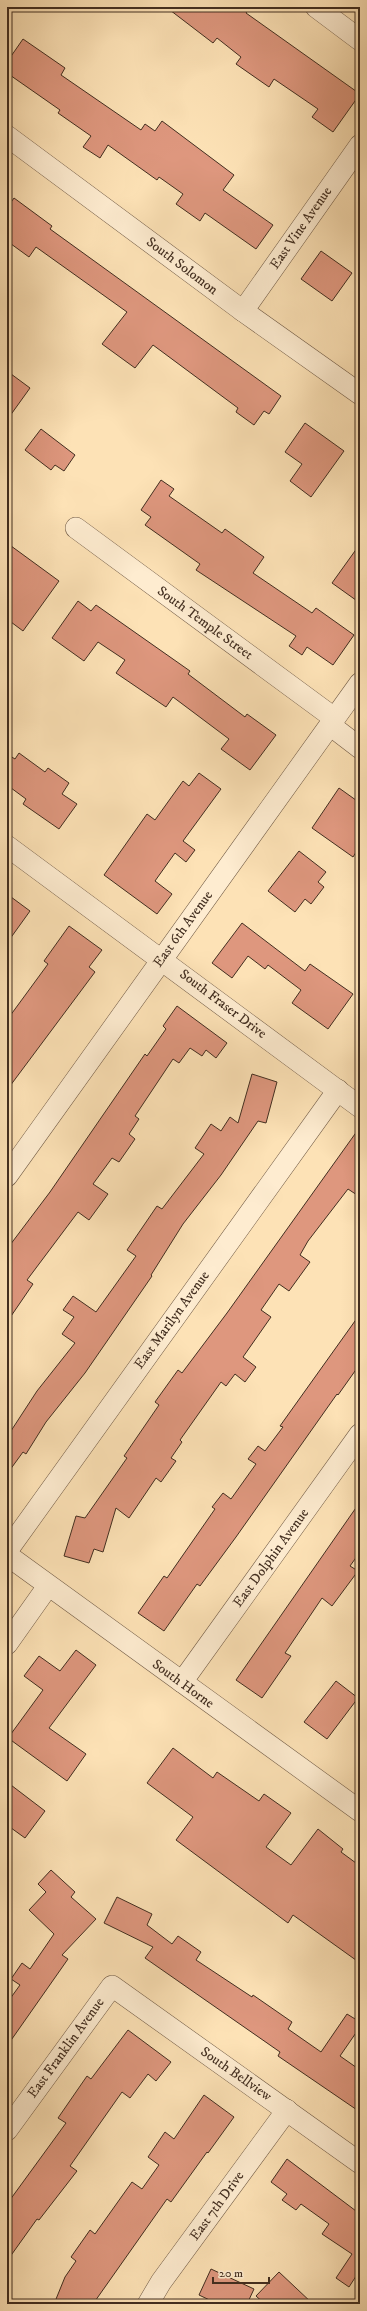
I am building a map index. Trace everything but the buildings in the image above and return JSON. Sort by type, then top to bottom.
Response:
[{"type":"street","points":[[316,7],[360,40]]},
{"type":"street","name":"South Solomon","points":[[7,136],[243,311],[360,394]]},
{"type":"street","name":"East Vine Avenue","points":[[243,311],[360,145]]},
{"type":"street","name":"South Temple Street","points":[[76,528],[332,722],[360,748]]},
{"type":"street","name":"East 6th Avenue","points":[[7,1176],[360,683]]},
{"type":"street","name":"South Fraser Drive","points":[[7,846],[162,959],[360,1107]]},
{"type":"street","name":"East Marilyn Avenue","points":[[7,1551],[338,1090]]},
{"type":"street","name":"East Dolphin Avenue","points":[[182,1682],[360,1434]]},
{"type":"street","name":"South Horne","points":[[7,1555],[360,1811]]},
{"type":"street","points":[[7,1644],[48,1586]]},
{"type":"street","name":"South Bellview","points":[[112,1986],[288,2110],[360,2163]]},
{"type":"street","name":"East Franklin Avenue","points":[[7,2130],[112,1986]]},
{"type":"street","name":"East 7th Drive","points":[[148,2304],[161,2282],[288,2110]]}]
